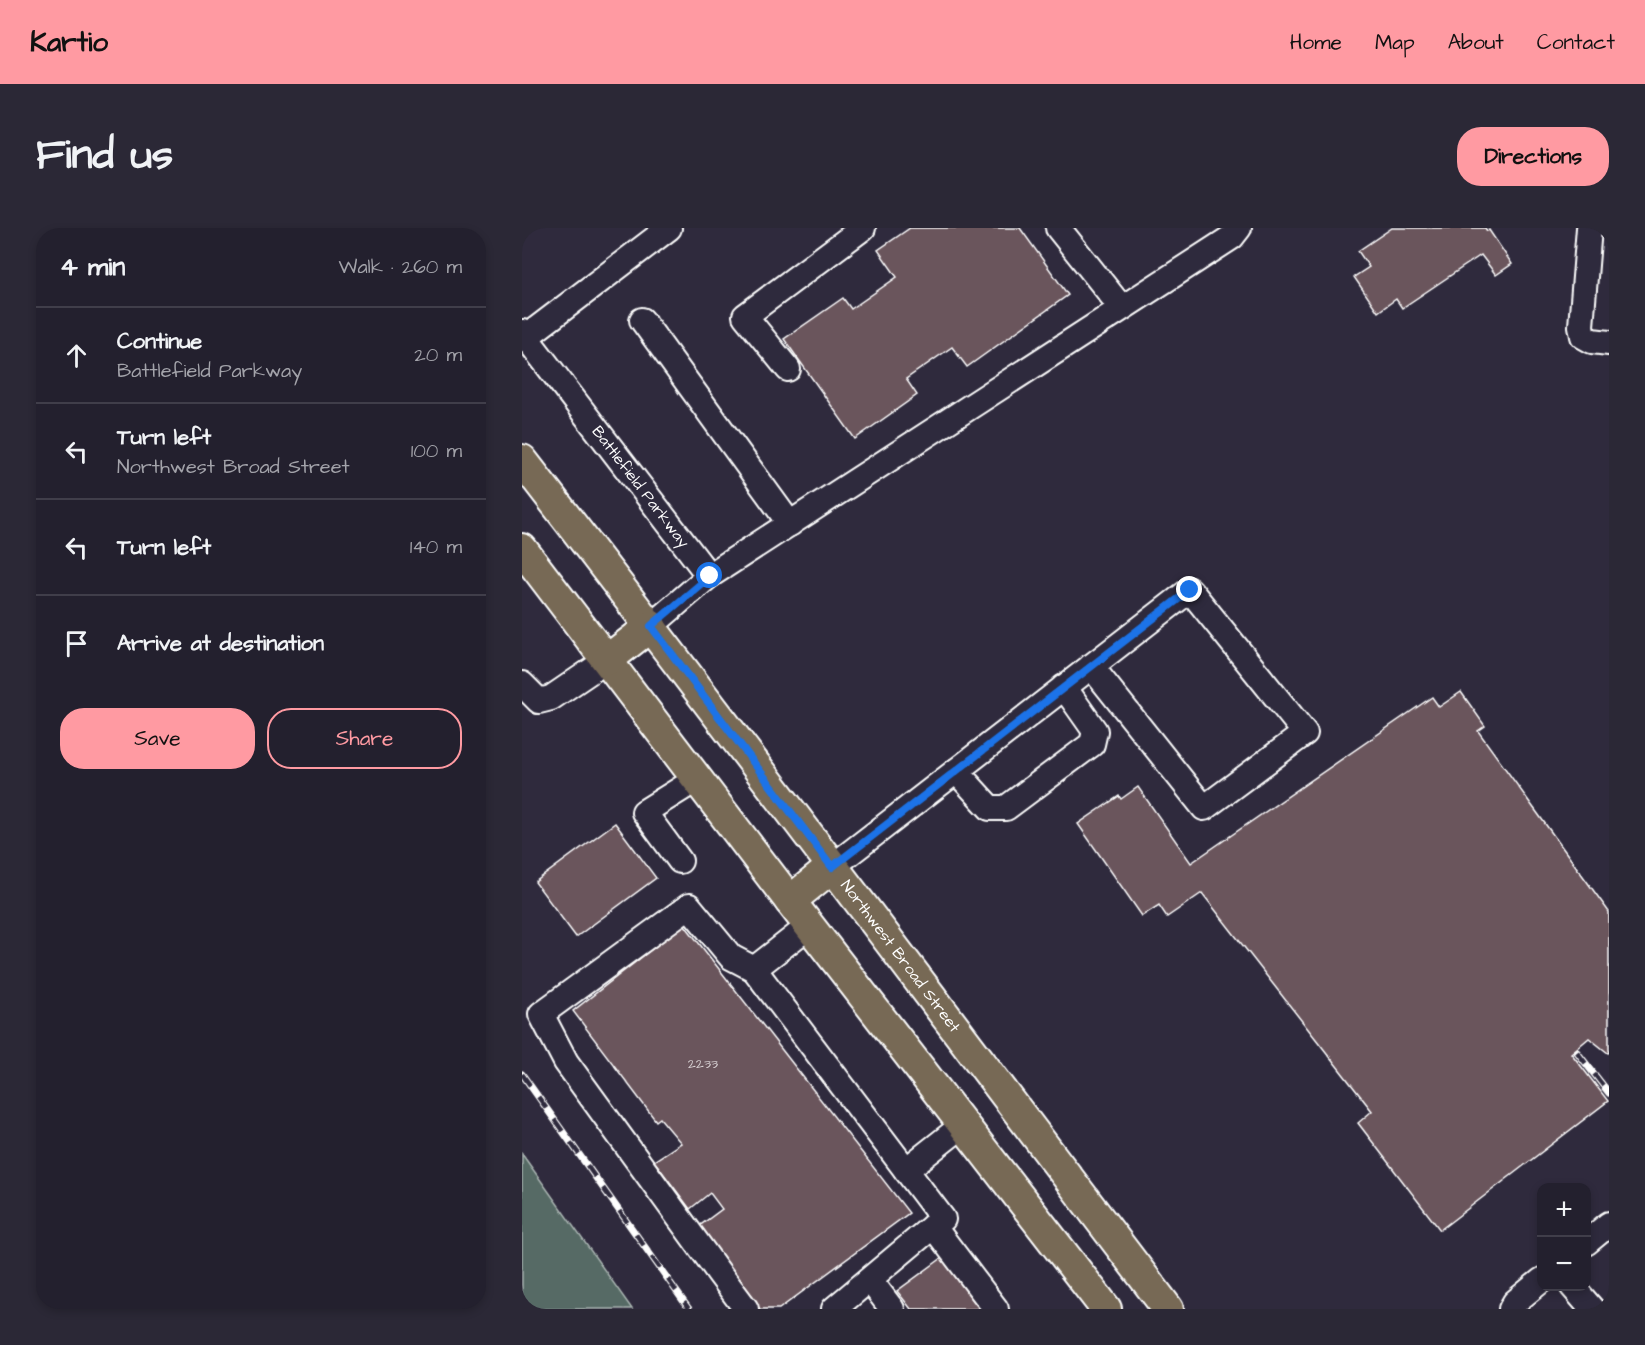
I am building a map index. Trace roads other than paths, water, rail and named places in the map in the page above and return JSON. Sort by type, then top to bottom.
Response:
[{"type":"main road","name":"Northwest Broad Street","points":[[522,460],[651,626],[1160,1306]]},
{"type":"main road","points":[[522,549],[809,926],[1106,1309]]},
{"type":"main road","points":[[607,660],[651,626]]},
{"type":"main road","points":[[790,901],[832,867]]},
{"type":"street","name":"Battlefield Parkway","points":[[669,228],[524,334],[710,576]]},
{"type":"street","points":[[788,369],[745,316],[863,228]]},
{"type":"street","points":[[1058,228],[1121,307]]},
{"type":"street","points":[[651,626],[710,576],[1232,237],[1239,228]]},
{"type":"street","points":[[1589,228],[1581,326],[1583,336],[1592,341],[1609,343]]},
{"type":"street","points":[[642,320],[790,524]]},
{"type":"street","points":[[832,867],[1091,666],[1190,590],[1305,733],[1204,808],[1091,666]]},
{"type":"street","points":[[522,684],[539,701],[551,698],[607,660]]},
{"type":"street","points":[[956,771],[990,808],[1006,808],[1092,744],[1095,731],[1064,687]]},
{"type":"street","points":[[680,861],[644,812],[697,779]]},
{"type":"street","points":[[746,1309],[718,1274],[566,1062],[541,1014],[689,906],[731,957],[754,969],[943,1219],[834,1309]]},
{"type":"street","points":[[754,969],[809,926]]},
{"type":"street","points":[[906,1170],[963,1125]]},
{"type":"street","points":[[1591,1240],[1609,1224]]},
{"type":"street","points":[[933,1226],[996,1309]]},
{"type":"street","points":[[870,1280],[892,1309]]},
{"type":"street","points":[[1511,1309],[1515,1302],[1537,1284]]},
{"type":"street","points":[[1576,1291],[1592,1309]]},
{"type":"railway","points":[[1577,1052],[1609,1093]]},
{"type":"railway","points":[[522,1074],[689,1309]]}]
